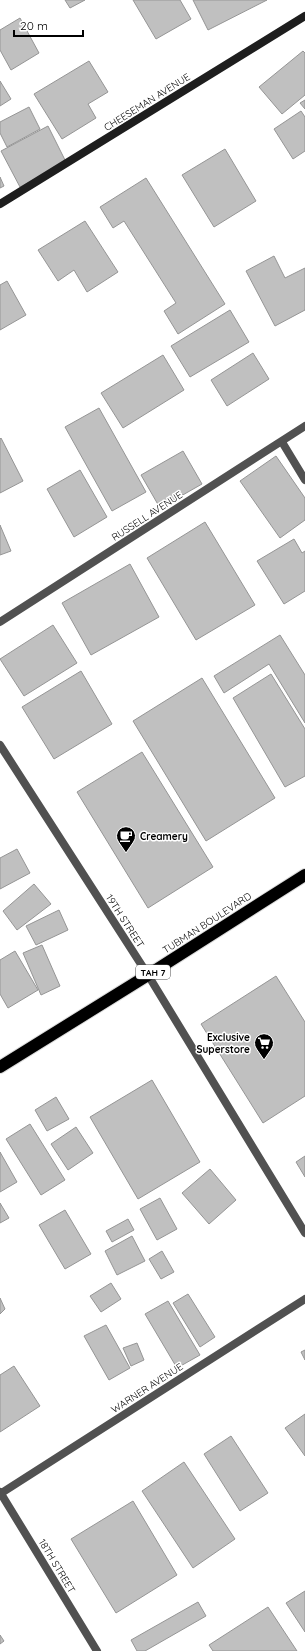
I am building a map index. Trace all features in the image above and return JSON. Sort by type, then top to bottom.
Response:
[{"type":"highway","name":"TUBMAN BOULEVARD","points":[[0,1067],[305,875]]},
{"type":"street","name":"CHEESEMAN AVENUE","points":[[0,204],[305,16]]},
{"type":"street","name":"RUSSELL AVENUE","points":[[0,622],[305,426]]},
{"type":"street","points":[[282,442],[305,480]]},
{"type":"street","name":"19TH STREET","points":[[0,746],[148,975],[305,1233]]},
{"type":"street","name":"WARNER AVENUE","points":[[0,1493],[305,1299]]},
{"type":"street","name":"18TH STREET","points":[[0,1493],[97,1651]]},
{"type":"building","points":[[65,0],[85,0],[70,8]]},
{"type":"building","points":[[133,0],[180,0],[191,19],[156,39]]},
{"type":"building","points":[[193,0],[267,0],[208,30]]},
{"type":"building","points":[[20,18],[39,53],[11,70],[0,50],[0,30]]},
{"type":"building","points":[[303,51],[305,53],[305,95],[282,114],[259,87]]},
{"type":"building","points":[[89,61],[108,92],[88,104],[96,118],[62,139],[34,94]]},
{"type":"building","points":[[0,81],[11,99],[0,106]]},
{"type":"building","points":[[305,100],[305,109],[300,103]]},
{"type":"building","points":[[29,107],[40,129],[7,147],[0,133],[0,122]]},
{"type":"building","points":[[301,111],[305,117],[305,151],[293,159],[274,129]]},
{"type":"building","points":[[48,126],[66,162],[20,187],[1,151]]},
{"type":"building","points":[[225,149],[256,201],[214,227],[182,175]]},
{"type":"building","points":[[0,177],[4,186],[0,188]]},
{"type":"building","points":[[146,178],[225,304],[178,334],[164,311],[176,303],[124,221],[113,228],[100,207]]},
{"type":"building","points":[[85,221],[118,272],[87,292],[74,270],[58,281],[38,250]]},
{"type":"building","points":[[274,256],[285,278],[305,268],[305,310],[275,326],[246,271]]},
{"type":"building","points":[[7,281],[26,315],[0,330],[0,285]]},
{"type":"building","points":[[230,310],[249,342],[190,377],[171,346]]},
{"type":"building","points":[[253,353],[269,379],[227,406],[211,380]]},
{"type":"building","points":[[163,355],[184,390],[123,428],[101,393]]},
{"type":"building","points":[[99,408],[146,492],[112,511],[65,427]]},
{"type":"building","points":[[1,438],[23,481],[0,493],[0,439]]},
{"type":"building","points":[[183,451],[202,484],[160,508],[141,475]]},
{"type":"building","points":[[276,456],[305,498],[305,520],[280,538],[240,481]]},
{"type":"building","points":[[80,470],[107,517],[74,537],[47,489]]},
{"type":"building","points":[[205,522],[255,605],[196,640],[147,558]]},
{"type":"building","points":[[0,525],[11,551],[0,555]]},
{"type":"building","points":[[294,539],[302,553],[305,551],[305,591],[284,604],[257,561]]},
{"type":"building","points":[[130,564],[159,617],[91,655],[62,603]]},
{"type":"building","points":[[53,625],[77,663],[24,696],[0,659]]},
{"type":"building","points":[[280,635],[305,675],[305,723],[269,664],[224,693],[214,676]]},
{"type":"building","points":[[81,671],[112,724],[54,759],[22,707]]},
{"type":"building","points":[[271,674],[305,729],[305,776],[285,787],[233,698]]},
{"type":"building","points":[[202,678],[275,798],[206,841],[133,721]]},
{"type":"building","points":[[142,752],[213,867],[148,908],[77,792]]},
{"type":"building","points":[[17,849],[30,873],[0,889],[0,858]]},
{"type":"building","points":[[34,884],[51,904],[17,930],[3,911]]},
{"type":"building","points":[[59,910],[68,930],[36,945],[26,926]]},
{"type":"building","points":[[42,945],[60,986],[41,995],[23,953]]},
{"type":"building","points":[[15,951],[38,990],[8,1008],[0,994],[0,960]]},
{"type":"building","name":"Exclusive Superstore","points":[[276,976],[305,1022],[305,1096],[263,1123],[201,1024]]},
{"type":"building","points":[[152,1080],[200,1162],[138,1199],[90,1117]]},
{"type":"building","points":[[56,1097],[69,1119],[47,1131],[35,1110]]},
{"type":"building","points":[[30,1124],[65,1180],[41,1195],[6,1139]]},
{"type":"building","points":[[76,1127],[93,1153],[68,1170],[51,1144]]},
{"type":"building","points":[[0,1152],[17,1182],[0,1192]]},
{"type":"building","points":[[305,1156],[305,1177],[296,1162]]},
{"type":"building","points":[[210,1169],[236,1200],[209,1224],[182,1193]]},
{"type":"building","points":[[160,1198],[177,1229],[157,1240],[140,1209]]},
{"type":"building","points":[[0,1203],[9,1218],[0,1223]]},
{"type":"building","points":[[65,1210],[91,1254],[65,1269],[39,1225]]},
{"type":"building","points":[[128,1219],[134,1230],[112,1242],[106,1231]]},
{"type":"building","points":[[132,1236],[145,1261],[117,1275],[105,1251]]},
{"type":"building","points":[[162,1251],[174,1272],[161,1279],[149,1259]]},
{"type":"building","points":[[111,1283],[121,1299],[101,1312],[90,1296]]},
{"type":"building","points":[[188,1294],[215,1337],[200,1347],[173,1303]]},
{"type":"building","points":[[0,1298],[5,1309],[0,1314]]},
{"type":"building","points":[[168,1301],[200,1355],[177,1368],[145,1314]]},
{"type":"building","points":[[106,1325],[130,1368],[109,1380],[84,1336]]},
{"type":"building","points":[[137,1343],[144,1360],[131,1366],[123,1348]]},
{"type":"building","points":[[305,1350],[305,1360],[301,1352]]},
{"type":"building","points":[[14,1366],[40,1406],[0,1432],[0,1375]]},
{"type":"building","points":[[305,1414],[305,1456],[285,1428]]},
{"type":"building","points":[[231,1436],[268,1493],[240,1511],[204,1454]]},
{"type":"building","points":[[184,1462],[235,1539],[193,1568],[142,1491]]},
{"type":"building","points":[[133,1501],[177,1575],[116,1613],[71,1539]]},
{"type":"building","points":[[305,1591],[305,1632],[286,1603]]},
{"type":"building","points":[[198,1602],[206,1616],[145,1651],[137,1651],[131,1640]]},
{"type":"building","points":[[268,1607],[297,1651],[213,1651],[209,1645]]},
{"type":"building","points":[[0,1635],[4,1641],[0,1644]]},
{"type":"place","name":"Creamery","points":[[126,853]]},
{"type":"place","name":"Exclusive Superstore","points":[[264,1060]]}]
